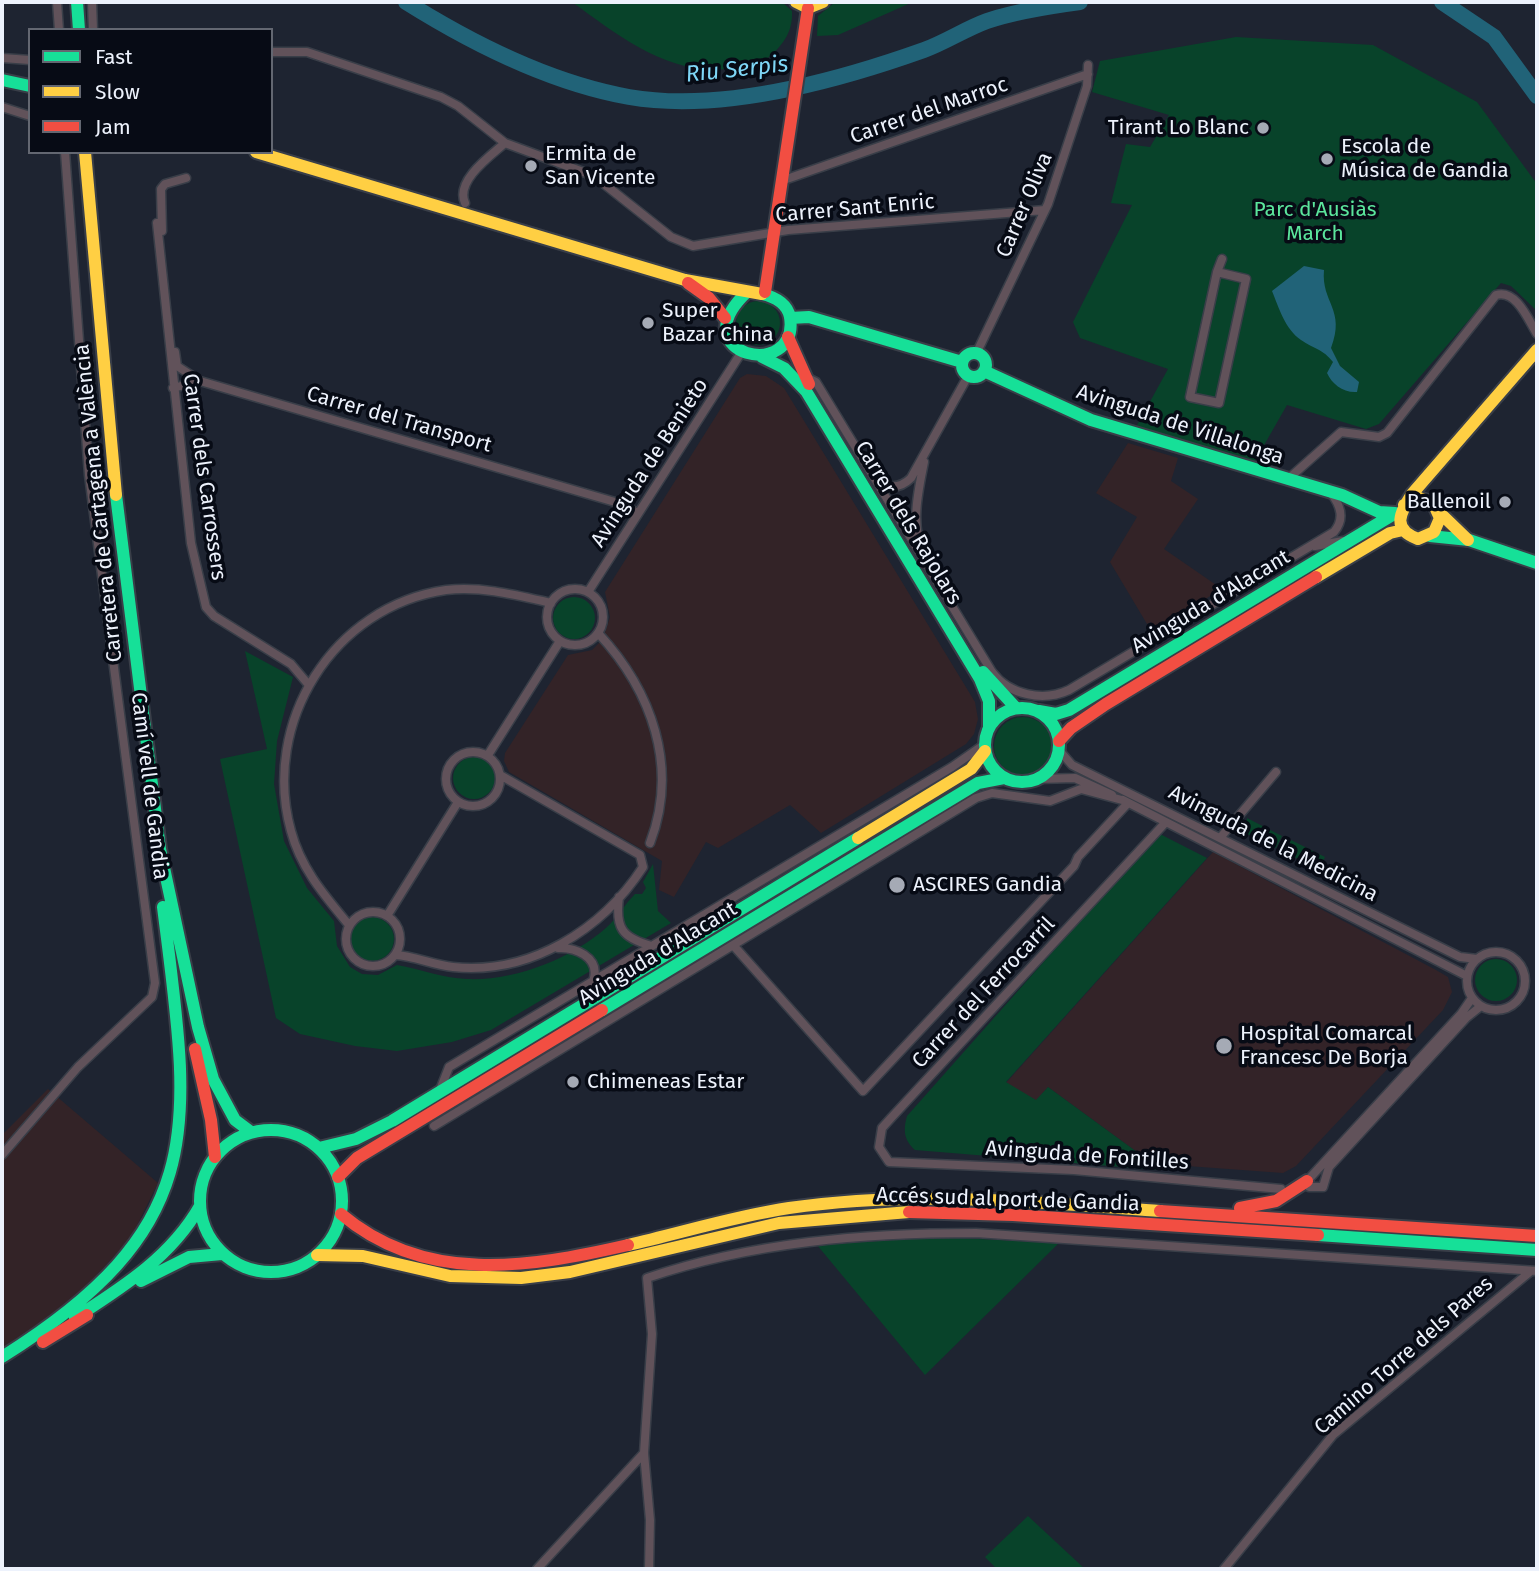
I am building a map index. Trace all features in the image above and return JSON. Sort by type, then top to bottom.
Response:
[{"type":"main road","points":[[77,2],[79,28]]},
{"type":"main road","points":[[796,2],[808,8],[823,2]]},
{"type":"main road","points":[[765,292],[808,8]]},
{"type":"main road","points":[[2,80],[28,86]]},
{"type":"main road","name":"Carretera de Cartagena a València","points":[[85,154],[115,488],[160,849]]},
{"type":"main road","points":[[263,154],[685,280],[747,292],[765,292],[782,302],[790,318],[788,337],[777,350],[762,357],[741,353],[726,334],[725,318],[730,306],[747,292]]},
{"type":"main road","points":[[685,280],[709,298],[725,318]]},
{"type":"main road","points":[[790,318],[809,317],[962,362]]},
{"type":"main road","name":"Carrer dels Rajolars","points":[[788,337],[801,373],[989,682],[1016,708]]},
{"type":"main road","name":"Avinguda d'Alacant","points":[[1039,711],[1056,714],[1094,695],[1400,510],[1537,350]]},
{"type":"main road","points":[[976,354],[984,359],[984,371],[976,377],[968,376],[962,369],[962,362],[966,356],[976,354]]},
{"type":"main road","name":"Carrer dels Rajolars","points":[[762,357],[784,368],[806,391],[980,679],[989,702],[989,728]]},
{"type":"main road","name":"Avinguda de Villalonga","points":[[984,371],[1091,420],[1329,491],[1379,512],[1400,510]]},
{"type":"main road","name":"Avinguda d'Alacant","points":[[1430,501],[1430,488],[1437,467]]},
{"type":"main road","points":[[1469,540],[1430,501],[1413,499],[1400,510],[1403,530],[1418,539],[1430,536],[1469,540],[1537,563]]},
{"type":"main road","points":[[1430,536],[1437,528],[1439,512]]},
{"type":"main road","name":"Avinguda d'Alacant","points":[[1059,746],[1071,728],[1106,704],[1382,538],[1403,530]]},
{"type":"main road","points":[[1016,708],[1039,711],[1053,724],[1059,746],[1052,767],[1038,779],[1021,782],[1004,778],[989,762],[985,747],[989,728],[1005,711],[1016,708]]},
{"type":"main road","name":"Avinguda d'Alacant","points":[[319,1147],[356,1139],[440,1090],[971,769],[985,747]]},
{"type":"main road","name":"Avinguda d'Alacant","points":[[338,1177],[350,1164],[380,1144],[978,783],[1004,778]]},
{"type":"main road","points":[[160,849],[198,1027],[213,1079],[223,1104],[235,1120],[251,1132]]},
{"type":"main road","points":[[2,1357],[77,1305],[118,1268],[143,1236],[168,1180],[181,1121],[181,1083],[160,878],[160,849]]},
{"type":"main road","points":[[166,874],[181,989],[211,1120],[215,1157]]},
{"type":"main road","points":[[222,1254],[212,1241],[200,1206],[201,1185],[215,1157],[237,1137],[251,1132],[287,1131],[319,1147],[338,1177],[341,1214],[328,1243],[317,1255]]},
{"type":"main road","points":[[1084,1206],[1248,1208],[1278,1200],[1307,1181]]},
{"type":"main road","name":"Accés sud al port de Gandia","points":[[341,1214],[367,1237],[402,1252],[455,1262],[510,1265],[576,1257],[749,1215],[820,1203],[891,1198],[969,1198],[1537,1236]]},
{"type":"main road","points":[[2,1366],[145,1269],[188,1226],[200,1206]]},
{"type":"main road","name":"Accés sud al port de Gandia","points":[[222,1254],[251,1269],[275,1272],[297,1267],[317,1255],[363,1256],[450,1276],[521,1278],[570,1272],[779,1223],[906,1212],[1013,1215],[1537,1250]]},
{"type":"main road","points":[[2,1366],[171,1264],[189,1258],[222,1254]]},
{"type":"street","points":[[57,2],[59,28]]},
{"type":"street","points":[[92,2],[93,28]]},
{"type":"street","points":[[273,52],[307,52],[441,97],[458,106],[505,143],[471,178],[463,193],[465,203]]},
{"type":"street","points":[[2,58],[28,60]]},
{"type":"street","name":"Carrer del Marroc","points":[[781,181],[1088,70]]},
{"type":"street","name":"Carrer Oliva","points":[[976,354],[1045,210],[1072,137],[1088,70]]},
{"type":"street","points":[[2,107],[28,115]]},
{"type":"street","name":"Carrer Sant Enric","points":[[505,143],[594,176],[671,237],[688,245],[701,247],[775,233],[1045,210]]},
{"type":"street","name":"Camí vell de Gandia","points":[[2,1155],[78,1068],[147,1003],[155,983],[89,475],[65,154]]},
{"type":"street","name":"Carrer dels Carrossers","points":[[186,178],[165,184],[161,189],[162,222],[177,366],[200,381]]},
{"type":"street","name":"Carrer dels Carrossers","points":[[157,223],[191,544],[206,607],[214,616],[291,664],[308,684]]},
{"type":"street","points":[[1217,272],[1246,279],[1220,403],[1190,397],[1217,272],[1222,259]]},
{"type":"street","points":[[1287,480],[1341,432],[1379,437],[1387,433],[1496,295],[1503,293],[1512,296],[1537,334]]},
{"type":"street","name":"Avinguda de Benieto","points":[[588,592],[741,353]]},
{"type":"street","points":[[801,373],[816,382],[992,672],[1006,686],[1024,693],[1049,696],[1069,690],[1334,532],[1340,523],[1339,505],[1329,491]]},
{"type":"street","points":[[875,480],[889,487],[905,484],[924,459],[968,376]]},
{"type":"street","points":[[173,388],[200,381]]},
{"type":"street","name":"Carrer del Transport","points":[[200,381],[615,502],[638,513]]},
{"type":"street","points":[[924,459],[917,495],[916,528],[928,568]]},
{"type":"street","points":[[1312,546],[1351,539]]},
{"type":"street","points":[[349,925],[312,878],[293,840],[286,812],[285,748],[308,684],[330,654],[362,624],[415,598],[444,591],[482,589],[551,603]]},
{"type":"street","points":[[567,590],[588,592],[596,598],[603,615],[598,633],[585,644],[560,641],[549,628],[548,611],[551,603],[567,590]]},
{"type":"street","points":[[598,633],[632,675],[654,724],[663,776],[660,806],[650,843]]},
{"type":"street","points":[[488,755],[560,641]]},
{"type":"street","points":[[1094,695],[1101,670]]},
{"type":"street","name":"Avinguda de la Medicina","points":[[1059,746],[1072,765],[1460,957],[1477,958]]},
{"type":"street","name":"Avinguda d'Alacant","points":[[440,1090],[449,1067],[985,747]]},
{"type":"street","points":[[395,955],[453,967],[485,967],[522,960],[555,949],[579,933],[619,897],[643,867],[640,855],[500,775],[488,755],[468,751],[449,765],[446,781],[458,802],[475,806],[491,800],[499,787],[500,775]]},
{"type":"street","points":[[1220,838],[1276,772]]},
{"type":"street","name":"Avinguda de la Medicina","points":[[1038,779],[1075,778],[1467,975]]},
{"type":"street","name":"Avinguda de la Medicina","points":[[992,793],[1050,801],[1081,789],[1125,801]]},
{"type":"street","name":"Avinguda d'Alacant","points":[[434,1126],[976,798],[992,793]]},
{"type":"street","name":"Carrer del Ferrocarril","points":[[733,945],[863,1091],[1074,866],[1078,857],[1125,801]]},
{"type":"street","points":[[387,916],[458,802]]},
{"type":"street","name":"Carrer del Ferrocarril","points":[[890,1162],[879,1147],[882,1128],[1165,823]]},
{"type":"street","name":"Avinguda d'Alacant","points":[[619,897],[618,914],[623,932],[635,941],[652,946]]},
{"type":"street","points":[[370,912],[387,916],[398,928],[400,936],[395,955],[378,966],[370,967],[356,961],[346,946],[349,925],[355,918],[370,912]]},
{"type":"street","name":"Avinguda d'Alacant","points":[[555,949],[565,948],[587,957],[595,968],[594,978]]},
{"type":"street","points":[[1494,951],[1503,952],[1521,963],[1525,977],[1522,994],[1511,1006],[1496,1010],[1481,1006],[1472,998],[1467,975],[1477,958],[1494,951]]},
{"type":"street","points":[[1472,998],[1461,1014],[1307,1181],[1309,1187],[1323,1187],[1333,1163],[1466,1018],[1481,1006]]},
{"type":"street","name":"Avinguda de Fontilles","points":[[890,1162],[1074,1170],[1281,1189]]},
{"type":"street","points":[[649,1569],[650,1520],[644,1453],[652,1334],[647,1278],[688,1264],[789,1244],[903,1233],[976,1233],[1535,1272]]},
{"type":"street","name":"Camino Torre dels Pares","points":[[1224,1569],[1334,1435],[1535,1272]]},
{"type":"street","points":[[537,1569],[644,1453]]},
{"type":"shaded area","points":[[747,374],[766,376],[784,388],[975,702],[978,719],[974,734],[966,744],[821,833],[790,805],[718,848],[706,842],[674,897],[659,890],[662,861],[509,772],[504,761],[505,753],[568,655],[592,650],[603,639],[610,617],[605,592],[740,378]]},
{"type":"shaded area","points":[[1128,443],[1178,458],[1171,481],[1198,499],[1164,549],[1222,589],[1155,629],[1151,622],[1147,624],[1110,562],[1137,517],[1096,493]]},
{"type":"shaded area","name":"Hospital Comarcal Francesc De Borja","points":[[1213,852],[1448,977],[1452,992],[1443,1010],[1296,1166],[1283,1173],[1160,1164],[1141,1155],[1048,1087],[1036,1101],[1006,1083]]},
{"type":"shaded area","points":[[48,1089],[158,1183],[131,1238],[73,1301],[2,1353],[2,1135]]},
{"type":"green space","points":[[572,2],[782,2],[792,11],[792,18],[783,42],[765,59],[733,68],[710,69],[688,67],[647,52]]},
{"type":"green space","points":[[835,2],[913,2],[838,35],[817,36],[818,16]]},
{"type":"green space","name":"Parc d'Ausiàs March","points":[[1236,37],[1373,45],[1477,102],[1537,184],[1537,311],[1511,286],[1501,283],[1379,424],[1366,429],[1287,405],[1255,461],[1136,427],[1168,369],[1080,338],[1073,322],[1132,205],[1111,203],[1126,144],[1150,147],[1169,115],[1092,92],[1100,61]]},
{"type":"green space","points":[[758,301],[773,308],[780,323],[773,338],[758,345],[743,338],[736,323],[743,308]]},
{"type":"green space","points":[[574,597],[589,603],[595,618],[589,633],[574,639],[559,633],[553,618],[559,603]]},
{"type":"green space","points":[[245,651],[293,677],[277,741],[274,784],[284,841],[307,888],[334,921],[337,946],[350,967],[362,974],[378,975],[397,965],[449,977],[485,979],[541,966],[577,949],[607,927],[635,894],[642,894],[646,888],[643,882],[653,864],[658,911],[671,923],[491,1030],[452,1042],[397,1051],[355,1046],[300,1034],[276,1018],[220,759],[267,749]]},
{"type":"green space","points":[[1017,717],[1029,717],[1044,725],[1052,740],[1052,752],[1044,767],[1029,775],[1017,775],[1002,767],[994,752],[994,740],[1002,725]]},
{"type":"green space","points":[[474,757],[489,763],[495,778],[489,793],[474,799],[459,793],[453,778],[459,763]]},
{"type":"green space","points":[[1247,818],[1282,836],[1276,848],[1245,833]]},
{"type":"green space","points":[[1158,833],[1207,858],[1006,1082],[1036,1100],[1048,1087],[1141,1155],[1160,1164],[1159,1170],[915,1150],[905,1135],[907,1116]]},
{"type":"green space","points":[[1291,840],[1325,857],[1319,870],[1285,852]]},
{"type":"green space","points":[[372,917],[387,924],[394,939],[387,954],[372,961],[357,954],[350,939],[357,924]]},
{"type":"green space","points":[[1496,959],[1511,965],[1517,980],[1511,995],[1496,1001],[1481,995],[1475,980],[1481,965]]},
{"type":"green space","points":[[939,1237],[1059,1243],[925,1375],[817,1245]]},
{"type":"green space","points":[[1028,1516],[1085,1569],[997,1569],[985,1557]]},
{"type":"water","points":[[1304,266],[1324,270],[1326,291],[1336,324],[1331,348],[1340,366],[1359,382],[1357,392],[1347,391],[1332,381],[1327,373],[1333,362],[1295,335],[1280,311],[1272,291]]},
{"type":"waterway","name":"Riu Serpis","points":[[406,2],[485,47],[542,72],[600,91],[665,101],[740,97],[817,83],[924,50],[998,17],[1080,2]]},
{"type":"waterway","name":"Riu Serpis","points":[[1442,2],[1494,37],[1537,96]]},
{"type":"traffic: fast","points":[[77,2],[79,28]]},
{"type":"traffic: fast","points":[[2,80],[28,86]]},
{"type":"traffic: fast","points":[[747,292],[730,314],[726,332],[733,345],[747,353],[763,355],[778,350],[788,337],[790,317],[780,301],[762,294]]},
{"type":"traffic: fast","points":[[790,318],[809,317],[962,362]]},
{"type":"traffic: fast","points":[[974,353],[985,360],[986,365],[979,376],[974,377],[963,370],[962,365],[969,354],[974,353]]},
{"type":"traffic: fast","points":[[762,357],[784,368],[806,391],[980,679],[989,701],[989,728]]},
{"type":"traffic: fast","points":[[984,371],[1091,420],[1342,495],[1379,512],[1395,513]]},
{"type":"traffic: fast","points":[[116,495],[160,849],[198,1027],[213,1079],[235,1120],[251,1132]]},
{"type":"traffic: fast","points":[[1039,711],[1056,714],[1069,710],[1394,514]]},
{"type":"traffic: fast","points":[[1430,536],[1469,540],[1537,563]]},
{"type":"traffic: fast","points":[[983,672],[1016,708]]},
{"type":"traffic: fast","points":[[1015,708],[1029,708],[1043,714],[1053,724],[1059,745],[1053,766],[1043,776],[1029,782],[1015,782],[1001,776],[991,766],[985,752],[985,738],[991,724],[1001,714],[1015,708]]},
{"type":"traffic: fast","points":[[602,1010],[978,783],[1004,778]]},
{"type":"traffic: fast","points":[[319,1148],[356,1139],[392,1121],[858,838]]},
{"type":"traffic: fast","points":[[2,1357],[70,1309],[120,1262],[153,1215],[172,1165],[180,1112],[179,1052],[163,907]]},
{"type":"traffic: fast","points":[[271,1130],[298,1135],[321,1151],[337,1174],[342,1201],[337,1228],[321,1251],[298,1267],[271,1272],[244,1267],[221,1251],[205,1228],[200,1201],[205,1174],[221,1151],[244,1135],[271,1130]]},
{"type":"traffic: fast","points":[[75,1318],[145,1270],[175,1241],[200,1206]]},
{"type":"traffic: fast","points":[[1318,1235],[1537,1250]]},
{"type":"traffic: fast","points":[[141,1281],[189,1257],[222,1254]]},
{"type":"traffic: slow","points":[[796,2],[808,8],[823,2]]},
{"type":"traffic: slow","points":[[85,154],[116,495]]},
{"type":"traffic: slow","points":[[263,154],[685,280],[762,294]]},
{"type":"traffic: slow","points":[[1404,505],[1419,498],[1433,503],[1440,518],[1434,532],[1418,539],[1409,535],[1400,520],[1404,508],[1408,501],[1412,494],[1537,350]]},
{"type":"traffic: slow","points":[[1439,512],[1468,540]]},
{"type":"traffic: slow","points":[[1316,577],[1390,533],[1403,530]]},
{"type":"traffic: slow","points":[[858,838],[971,769],[985,751]]},
{"type":"traffic: slow","points":[[628,1245],[769,1211],[835,1203],[974,1199],[1160,1211]]},
{"type":"traffic: slow","points":[[317,1255],[363,1256],[450,1276],[521,1278],[570,1272],[779,1223],[909,1212]]},
{"type":"traffic: jam","points":[[765,292],[808,8]]},
{"type":"traffic: jam","points":[[688,283],[709,298],[725,318]]},
{"type":"traffic: jam","points":[[788,337],[809,384]]},
{"type":"traffic: jam","points":[[1059,741],[1071,728],[1106,704],[1316,577]]},
{"type":"traffic: jam","points":[[338,1177],[357,1158],[602,1010]]},
{"type":"traffic: jam","points":[[195,1049],[211,1120],[215,1157]]},
{"type":"traffic: jam","points":[[1240,1208],[1276,1201],[1307,1181]]},
{"type":"traffic: jam","points":[[1160,1211],[1537,1236]]},
{"type":"traffic: jam","points":[[909,1212],[1013,1215],[1318,1235]]},
{"type":"traffic: jam","points":[[341,1214],[373,1237],[407,1252],[442,1261],[478,1265],[553,1260],[628,1245]]},
{"type":"traffic: jam","points":[[43,1342],[87,1315]]},
{"type":"place","name":"Tirant Lo Blanc","points":[[1263,128]]},
{"type":"place","name":"Escola de Música de Gandia","points":[[1327,159]]},
{"type":"place","name":"Ermita de San Vicente","points":[[531,166]]},
{"type":"place","name":"Super Bazar China","points":[[648,323]]},
{"type":"place","name":"Ballenoil","points":[[1505,502]]},
{"type":"place","name":"ASCIRES Gandia","points":[[897,885]]},
{"type":"place","name":"Hospital Comarcal Francesc De Borja","points":[[1224,1046]]},
{"type":"place","name":"Chimeneas Estar","points":[[573,1082]]}]
